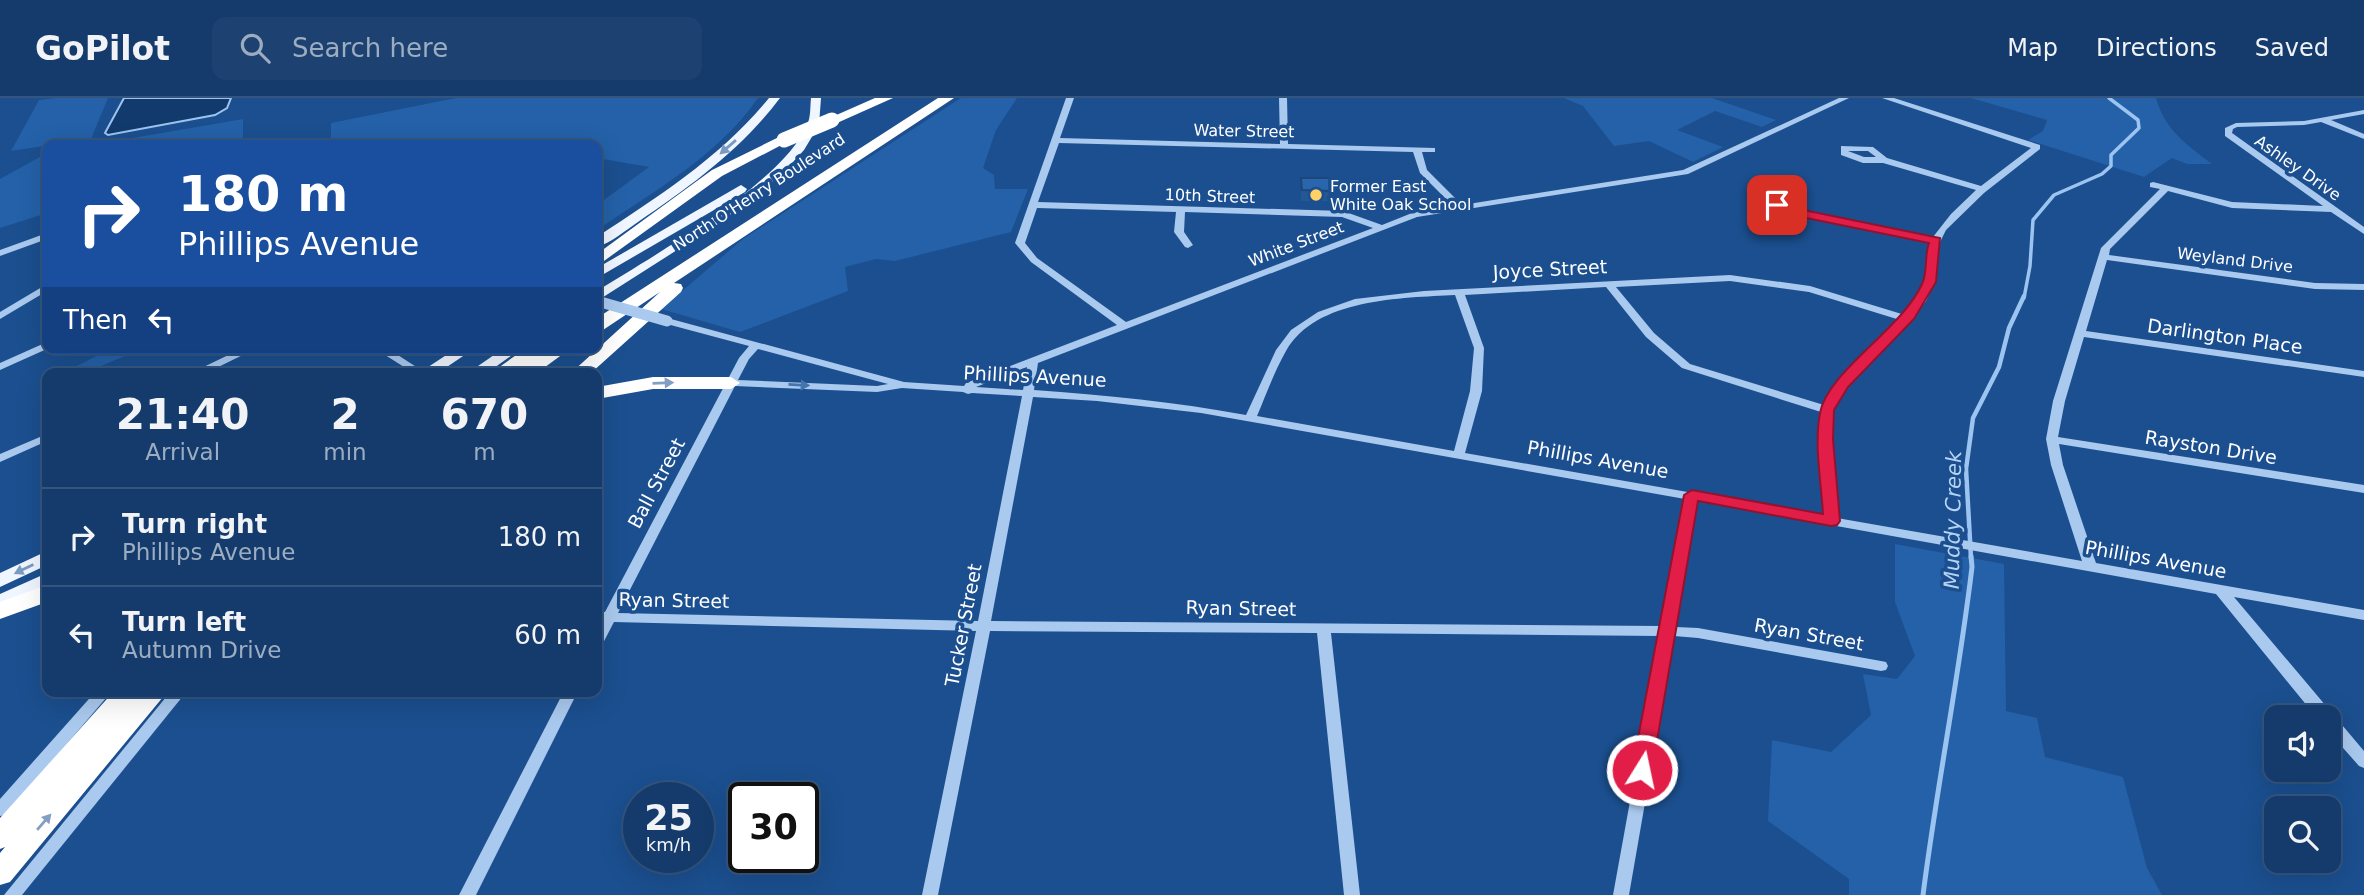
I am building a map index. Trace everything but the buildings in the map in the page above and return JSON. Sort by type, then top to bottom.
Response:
[{"type":"highway","points":[[602,257],[718,173],[784,140],[886,98]]},
{"type":"highway","name":"North O'Henry Boulevard","points":[[602,308],[925,98]]},
{"type":"highway","name":"North O'Henry Boulevard","points":[[602,323],[947,98]]},
{"type":"highway","points":[[602,354],[739,234]]},
{"type":"highway","points":[[508,368],[530,354]]},
{"type":"highway","points":[[532,368],[553,354]]},
{"type":"highway","points":[[586,368],[602,354]]},
{"type":"highway","points":[[602,392],[653,383],[731,383]]},
{"type":"highway","points":[[0,611],[42,595]]},
{"type":"highway","points":[[0,837],[124,697]]},
{"type":"highway","points":[[0,873],[151,697]]},
{"type":"main road","points":[[602,240],[693,178],[742,135],[775,98]]},
{"type":"main road","points":[[602,296],[707,227],[746,197],[786,160],[814,123],[816,98]]},
{"type":"main road","points":[[602,271],[786,160]]},
{"type":"main road","points":[[602,246],[622,231],[631,220]]},
{"type":"main road","points":[[424,368],[444,354]]},
{"type":"main road","points":[[426,368],[456,354]]},
{"type":"main road","points":[[484,368],[506,354]]},
{"type":"main road","points":[[0,580],[42,559]]},
{"type":"main road","points":[[0,602],[42,581]]},
{"type":"street","points":[[1070,98],[1020,243],[1023,250],[1126,327]]},
{"type":"street","points":[[1283,98],[1284,146]]},
{"type":"street","name":"White Street","points":[[968,391],[971,385],[1415,215],[1685,173],[1845,98]]},
{"type":"street","points":[[1831,521],[1825,439],[1827,410],[1842,385],[1907,319],[1930,282],[1930,256],[1935,240],[1984,190],[2037,147],[1886,98]]},
{"type":"street","points":[[2323,120],[2364,112]]},
{"type":"street","points":[[2323,120],[2364,137]]},
{"type":"street","name":"Ashley Drive","points":[[2323,120],[2236,125],[2229,128],[2228,134],[2364,231]]},
{"type":"street","name":"Water Street","points":[[1055,140],[1432,150]]},
{"type":"street","points":[[1418,149],[1423,171],[1459,207]]},
{"type":"street","points":[[1884,160],[1984,190]]},
{"type":"street","points":[[2091,566],[2057,466],[2052,439],[2059,401],[2103,257],[2117,236],[2159,187],[2232,205],[2333,209]]},
{"type":"street","name":"10th Street","points":[[1033,205],[1353,215],[1383,228]]},
{"type":"street","points":[[1181,209],[1179,232],[1188,245]]},
{"type":"street","points":[[1786,210],[1935,240]]},
{"type":"street","points":[[0,253],[42,238]]},
{"type":"street","name":"Weyland Drive","points":[[2103,257],[2315,286],[2364,287]]},
{"type":"street","name":"Joyce Street","points":[[1251,418],[1281,350],[1295,332],[1322,314],[1355,302],[1424,294],[1682,279],[1769,282],[1841,296],[1907,319]]},
{"type":"street","points":[[1609,285],[1650,335],[1686,366],[1827,410]]},
{"type":"street","points":[[0,316],[42,290]]},
{"type":"street","points":[[1459,293],[1479,348],[1476,391],[1459,453]]},
{"type":"street","name":"Phillips Avenue","points":[[602,301],[755,346],[904,385],[1136,401],[1251,418],[2364,615]]},
{"type":"street","name":"Darlington Place","points":[[2080,333],[2364,374]]},
{"type":"street","name":"Ball Street","points":[[603,617],[744,358],[755,346]]},
{"type":"street","points":[[0,367],[42,347]]},
{"type":"street","points":[[207,368],[239,354]]},
{"type":"street","points":[[389,354],[412,368]]},
{"type":"street","name":"Tucker Street","points":[[929,895],[1033,363]]},
{"type":"street","name":"Phillips Avenue","points":[[731,383],[877,390],[904,385]]},
{"type":"street","points":[[0,458],[42,439]]},
{"type":"street","name":"Rayston Drive","points":[[2052,439],[2364,489]]},
{"type":"street","points":[[1621,895],[1692,495]]},
{"type":"street","points":[[2220,589],[2316,705]]},
{"type":"street","name":"Ryan Street","points":[[603,617],[981,626],[1669,631],[1881,666]]},
{"type":"street","points":[[1323,628],[1352,895]]},
{"type":"street","points":[[0,810],[100,697]]},
{"type":"street","points":[[12,895],[175,697]]},
{"type":"street","points":[[467,895],[568,697]]},
{"type":"street","points":[[2341,735],[2364,762]]},
{"type":"shaded area","points":[[108,98],[91,139],[42,140],[42,146],[11,151],[39,100]]},
{"type":"shaded area","points":[[124,98],[231,98],[227,108],[215,115],[108,135],[105,133]]},
{"type":"shaded area","points":[[456,98],[758,98],[742,119],[705,155],[602,227],[602,201],[649,167],[602,159],[602,140],[331,140],[331,123]]},
{"type":"shaded area","points":[[961,98],[1017,98],[996,130],[983,168],[994,175],[995,189],[1028,189],[1011,232],[895,261],[876,259],[845,267],[848,291],[740,332],[661,309],[743,239]]},
{"type":"shaded area","points":[[1564,98],[1712,98],[1776,120],[1762,127],[1715,111],[1677,130],[1723,147],[1693,162],[1649,141],[1614,146],[1583,106]]},
{"type":"shaded area","points":[[1971,98],[2156,98],[2171,128],[2212,164],[2187,164],[2172,158],[2144,177],[2028,140],[2043,131],[2047,120]]},
{"type":"shaded area","points":[[243,119],[243,140],[121,140]]},
{"type":"shaded area","points":[[42,156],[42,215],[0,228],[0,179]]},
{"type":"shaded area","points":[[100,354],[130,354],[96,368],[75,367]]},
{"type":"shaded area","points":[[1895,544],[2004,564],[2006,711],[2037,718],[2045,757],[2123,777],[2147,868],[2162,895],[1849,895],[1849,879],[1768,821],[1772,740],[1831,752],[1871,715],[1863,674],[1897,679],[1915,656],[1895,602]]},
{"type":"waterway","name":"Muddy Creek","points":[[2024,298],[2030,266],[2033,220],[2054,195],[2102,174],[2111,166],[2111,155],[2139,128],[2138,120],[2109,98]]},
{"type":"waterway","name":"Muddy Creek","points":[[1971,558],[1966,469],[1973,418],[1999,367],[2009,328],[2024,296]]},
{"type":"waterway","name":"Muddy Creek","points":[[1923,895],[1967,608],[1971,556]]},
{"type":"place","name":"Former East White Oak School","points":[[1316,195]]},
{"type":"route","points":[[1642,770],[1692,495],[1831,521],[1825,439],[1827,410],[1842,385],[1907,319],[1930,282],[1930,256],[1935,240],[1786,210],[1777,205]]}]
